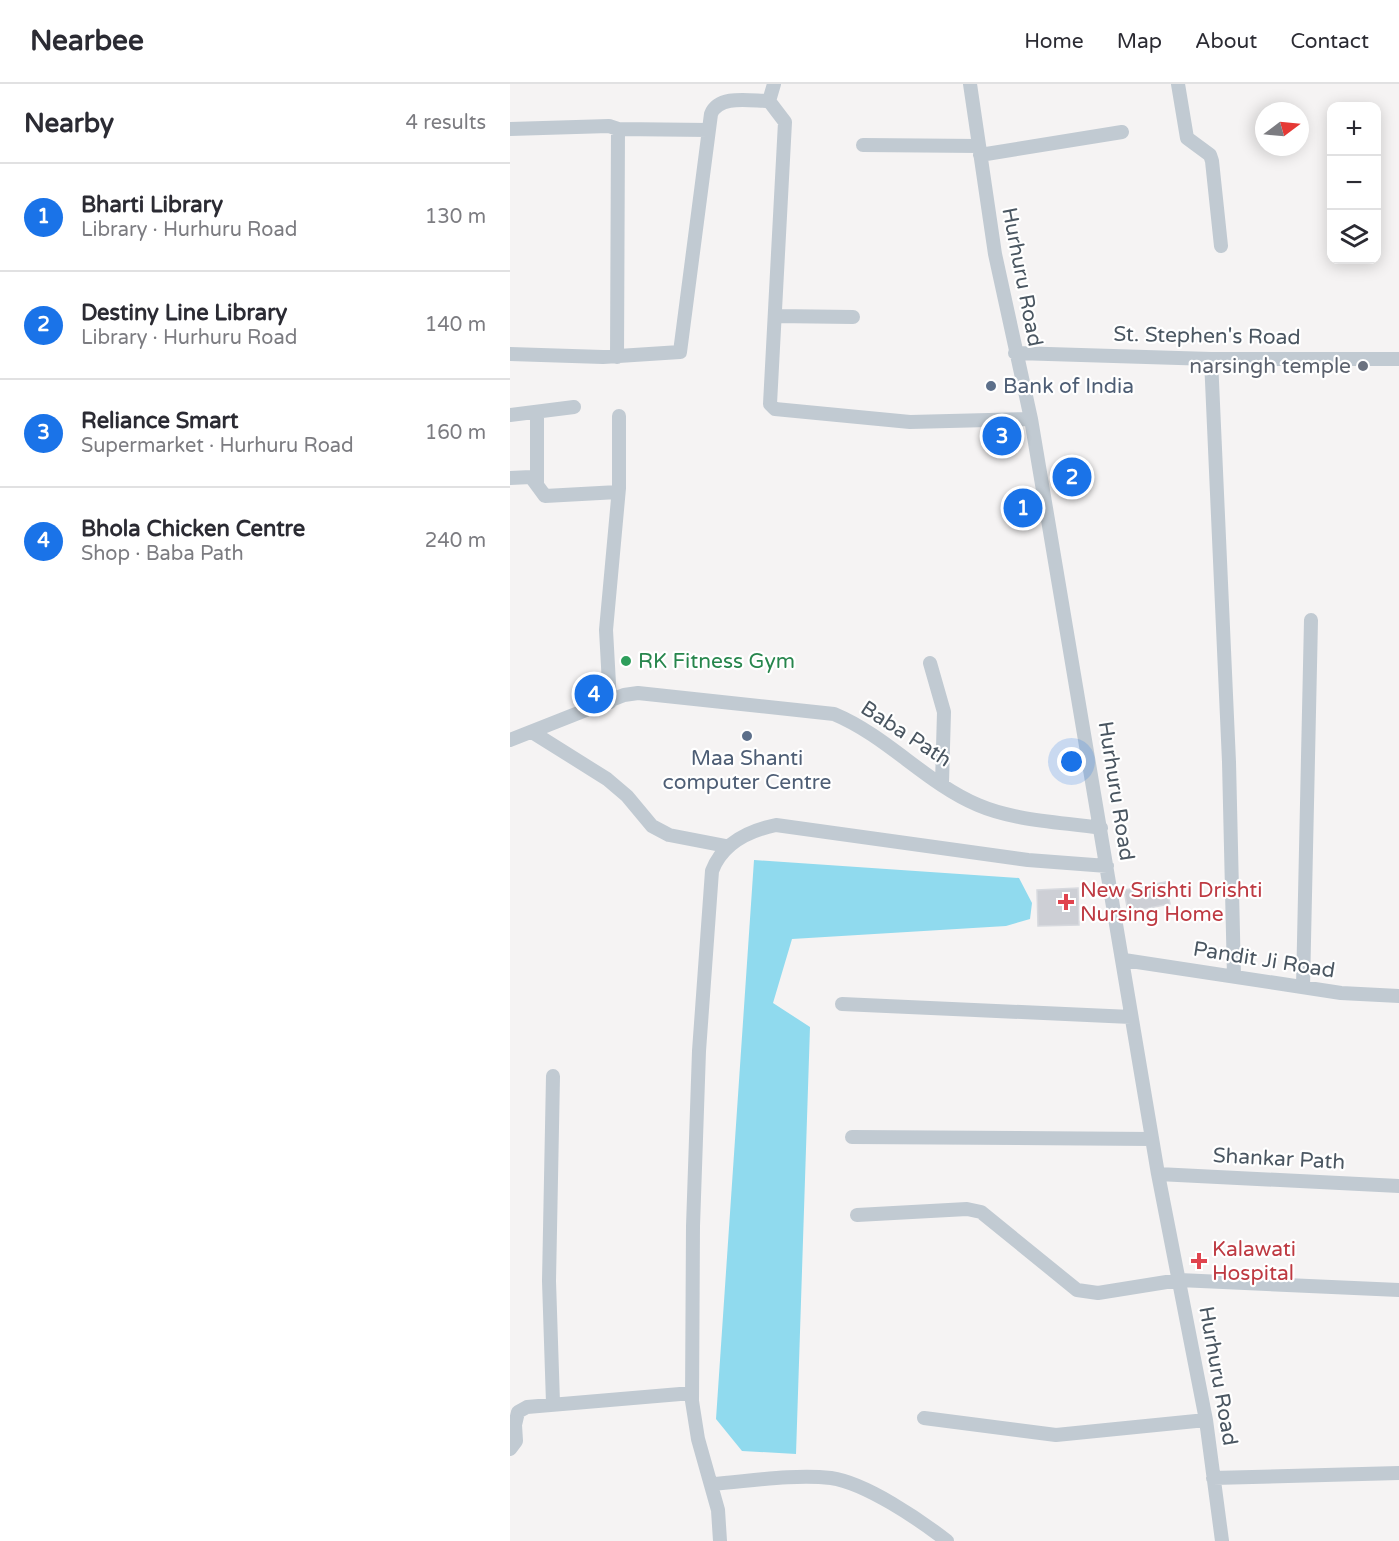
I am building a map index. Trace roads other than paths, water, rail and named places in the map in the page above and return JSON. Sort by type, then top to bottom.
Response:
[{"type":"street","points":[[769,101],[774,84]]},
{"type":"street","name":"Hurhuru Road","points":[[970,84],[994,254],[1031,419],[1124,960],[1131,1017],[1158,1174],[1206,1420],[1222,1541]]},
{"type":"street","points":[[1178,84],[1187,138],[1210,155],[1212,161],[1221,246]]},
{"type":"street","points":[[510,354],[617,357],[676,354],[681,349],[711,114],[723,101],[769,101]]},
{"type":"street","points":[[769,101],[785,122],[770,404],[775,409],[910,422],[1031,419]]},
{"type":"street","points":[[510,129],[609,126],[618,129],[708,130]]},
{"type":"street","points":[[617,357],[618,129]]},
{"type":"street","points":[[864,145],[980,151],[1122,132]]},
{"type":"street","points":[[775,316],[854,316]]},
{"type":"street","name":"St. Stephen's Road","points":[[1015,353],[1211,359],[1399,359]]},
{"type":"street","points":[[1211,359],[1229,762],[1234,976]]},
{"type":"street","points":[[510,415],[574,407]]},
{"type":"street","points":[[537,412],[537,485]]},
{"type":"street","points":[[610,702],[606,630],[618,492],[619,416]]},
{"type":"street","points":[[510,478],[531,477],[545,496],[618,492]]},
{"type":"street","points":[[1303,987],[1311,620]]},
{"type":"street","points":[[930,663],[944,712],[942,783]]},
{"type":"street","name":"Baba Path","points":[[510,740],[624,695],[638,693],[834,714],[856,724],[980,806],[1007,814],[1101,828]]},
{"type":"street","points":[[532,732],[607,779],[627,796],[652,826],[669,835],[726,846]]},
{"type":"street","points":[[720,1541],[718,1510],[694,1422],[692,1393],[693,1226],[699,1051],[712,872],[718,855],[726,846],[758,828],[776,825],[1028,860],[1107,866]]},
{"type":"street","name":"Pandit Ji Road","points":[[1124,960],[1341,993],[1399,996]]},
{"type":"street","points":[[842,1004],[1131,1017]]},
{"type":"street","points":[[553,1076],[549,1281],[554,1403]]},
{"type":"street","points":[[852,1137],[1152,1139]]},
{"type":"street","name":"Shankar Path","points":[[1158,1174],[1399,1186]]},
{"type":"street","points":[[857,1215],[967,1209],[981,1212],[1077,1290],[1098,1293],[1179,1280],[1399,1290]]},
{"type":"street","points":[[510,1449],[516,1441],[515,1425],[518,1412],[528,1407],[692,1393]]},
{"type":"street","points":[[924,1418],[1029,1434],[1056,1435],[1206,1420]]},
{"type":"street","points":[[1213,1478],[1399,1473]]},
{"type":"street","points":[[712,1484],[834,1479],[854,1485],[914,1516],[947,1541]]},
{"type":"water","points":[[754,860],[1019,878],[1032,903],[1030,919],[1006,926],[792,939],[773,1003],[810,1027],[796,1454],[742,1451],[716,1419]]},
{"type":"place","name":"narsingh temple","points":[[1363,366]]},
{"type":"place","name":"Bank of India","points":[[991,386]]},
{"type":"place","name":"Reliance Smart","points":[[1002,436]]},
{"type":"place","name":"Destiny Line Library","points":[[1072,477]]},
{"type":"place","name":"Bharti Library","points":[[1023,508]]},
{"type":"place","name":"RK Fitness Gym","points":[[626,661]]},
{"type":"place","name":"Bhola Chicken Centre","points":[[594,694]]},
{"type":"place","name":"Maa Shanti computer Centre","points":[[747,736]]},
{"type":"place","name":"New Srishti Drishti Nursing Home","points":[[1066,902]]},
{"type":"place","name":"Kalawati Hospital","points":[[1199,1261]]}]
